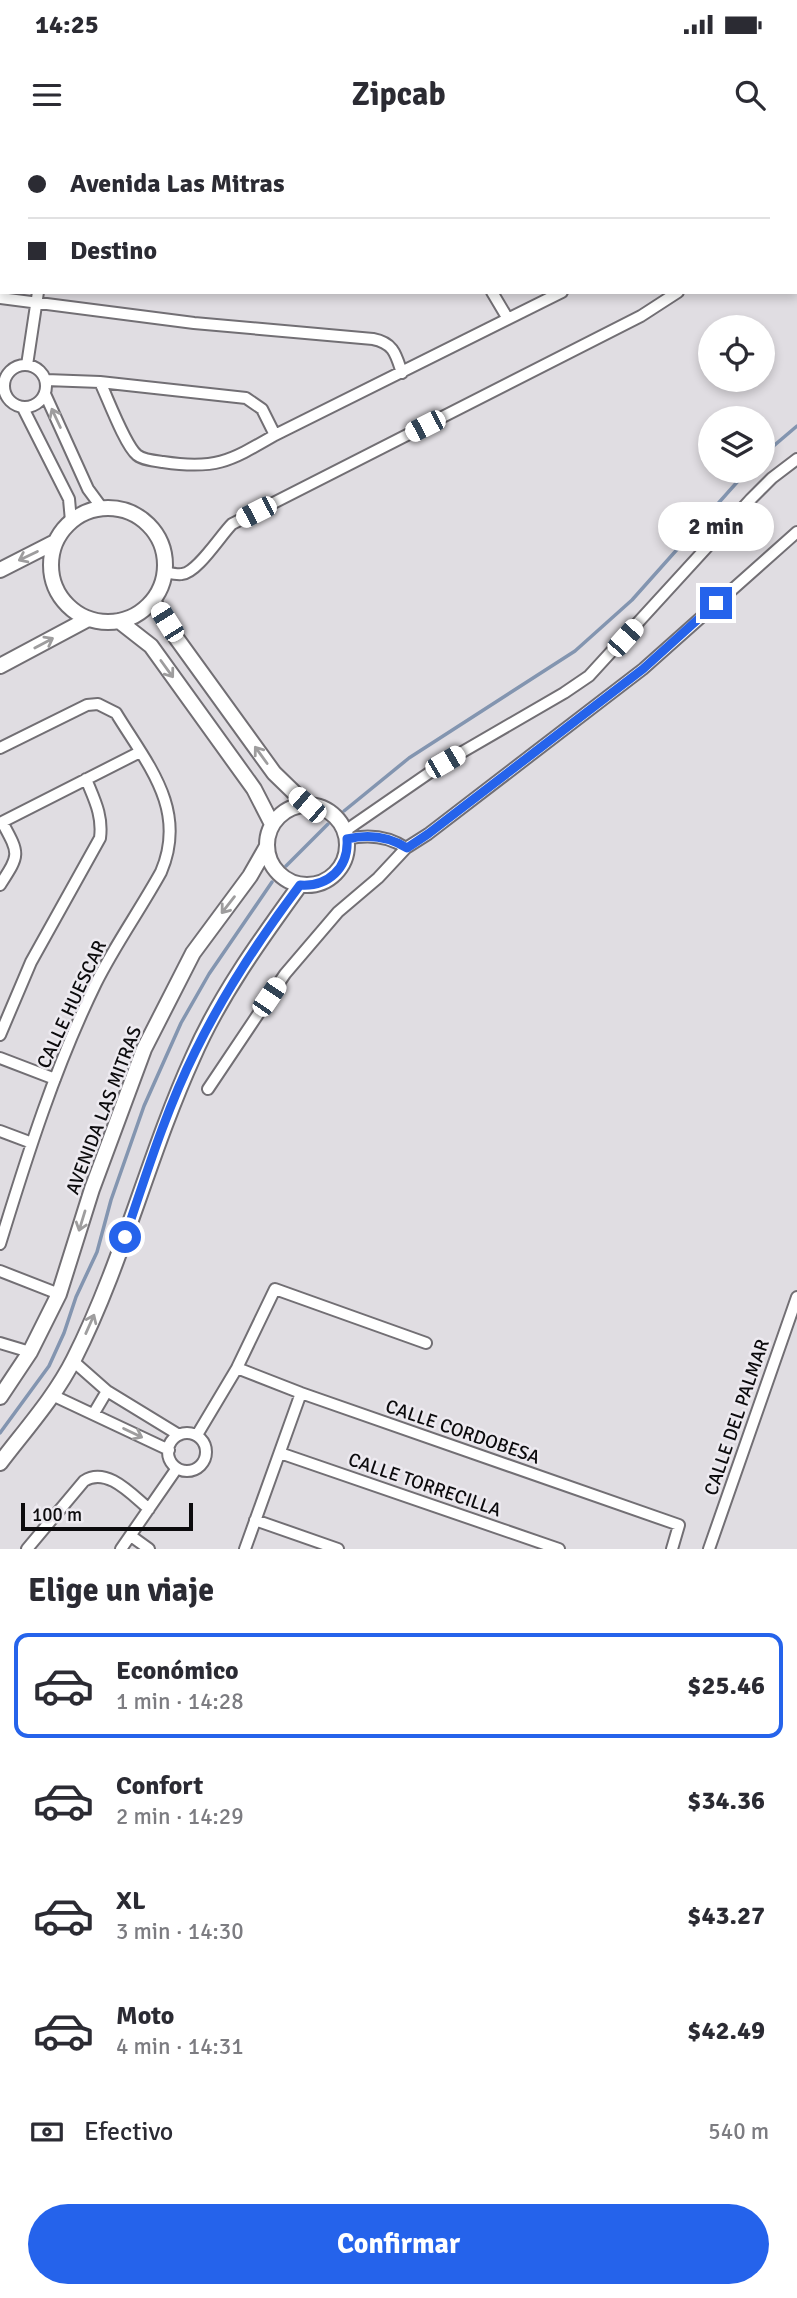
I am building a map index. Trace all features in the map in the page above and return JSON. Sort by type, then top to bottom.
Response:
[{"type":"street","points":[[493,294],[508,319]]},
{"type":"street","points":[[100,382],[137,455],[148,460],[182,465],[218,464],[233,459],[275,435],[558,294]]},
{"type":"street","points":[[165,572],[188,573],[197,567],[232,524],[641,316],[675,294]]},
{"type":"street","points":[[0,298],[38,298],[194,323],[381,340],[393,349],[402,373]]},
{"type":"street","points":[[27,365],[38,298]]},
{"type":"street","points":[[45,394],[36,405],[23,408],[16,406],[3,399],[6,377],[14,368],[27,365],[39,370],[46,380],[45,394],[88,489],[102,508]]},
{"type":"street","points":[[46,380],[100,382],[246,398],[262,409],[275,435]]},
{"type":"street","points":[[23,408],[69,499],[71,521]]},
{"type":"street","points":[[346,835],[445,762],[589,676],[751,499],[797,459]]},
{"type":"street","points":[[69,499],[88,489]]},
{"type":"street","points":[[0,570],[55,542],[71,521],[90,510],[102,508],[122,510],[141,518],[149,525],[164,552],[163,582],[153,601],[138,614],[119,621],[88,619],[69,608],[56,591],[51,571],[55,542]]},
{"type":"street","points":[[208,1089],[285,974],[338,912],[378,878],[407,848],[643,669],[797,532]]},
{"type":"street","points":[[153,601],[177,639],[274,773],[307,805],[331,812],[346,835],[344,863],[333,876],[318,884],[300,885],[277,873],[267,848],[272,824],[284,812],[307,805]]},
{"type":"street","points":[[0,666],[88,619]]},
{"type":"street","points":[[119,621],[151,646],[254,789],[272,824]]},
{"type":"street","name":"CALLE HUESCAR","points":[[0,748],[87,705],[99,704],[116,713],[165,795],[170,815],[168,855],[147,897],[95,985],[55,1079],[0,1244]]},
{"type":"street","points":[[0,885],[15,861],[16,853],[1,823],[140,752]]},
{"type":"street","points":[[0,1035],[31,962],[100,838],[102,823],[99,808],[86,779]]},
{"type":"street","points":[[346,835],[395,841],[407,848]]},
{"type":"street","name":"AVENIDA LAS MITRAS","points":[[0,1397],[30,1352],[59,1294],[92,1189],[144,1049],[193,953],[250,876],[267,848]]},
{"type":"street","points":[[0,1464],[52,1395],[73,1361],[119,1255],[194,1054],[251,954],[300,885]]},
{"type":"street","points":[[0,1058],[55,1079]]},
{"type":"street","points":[[0,1131],[32,1143]]},
{"type":"street","points":[[0,1200],[12,1204]]},
{"type":"street","points":[[0,1271],[59,1294]]},
{"type":"street","points":[[197,1435],[237,1368],[275,1289],[426,1343]]},
{"type":"street","name":"CALLE DEL PALMAR","points":[[709,1549],[797,1297]]},
{"type":"street","points":[[0,1343],[30,1352]]},
{"type":"street","points":[[73,1361],[107,1391],[178,1435]]},
{"type":"street","name":"CALLE CORDOBESA","points":[[237,1368],[301,1393],[679,1525],[672,1549]]},
{"type":"street","points":[[94,1413],[107,1391]]},
{"type":"street","points":[[245,1549],[301,1393]]},
{"type":"street","points":[[52,1395],[169,1450]]},
{"type":"street","points":[[178,1435],[197,1435],[202,1439],[206,1450],[203,1462],[193,1469],[177,1468],[172,1462],[170,1444],[178,1435]]},
{"type":"street","name":"CALLE TORRECILLA","points":[[280,1452],[559,1549]]},
{"type":"street","points":[[121,1549],[177,1468]]},
{"type":"street","points":[[27,1549],[91,1477],[101,1476],[115,1482],[149,1509]]},
{"type":"street","points":[[255,1520],[338,1549]]},
{"type":"street","points":[[131,1536],[149,1549]]},
{"type":"waterway","points":[[775,445],[797,426]]},
{"type":"waterway","points":[[344,811],[409,758],[575,651],[632,600],[736,483]]},
{"type":"waterway","points":[[286,866],[328,824]]},
{"type":"waterway","points":[[0,1433],[49,1366],[64,1333],[76,1297],[97,1252],[111,1200],[144,1106],[181,1023],[209,974],[272,882]]},
{"type":"route","points":[[125,1237],[194,1054],[251,954],[300,885],[318,884],[340,870],[348,847],[347,839],[373,837],[395,841],[407,848],[428,834],[573,720],[643,669],[716,603]]}]
